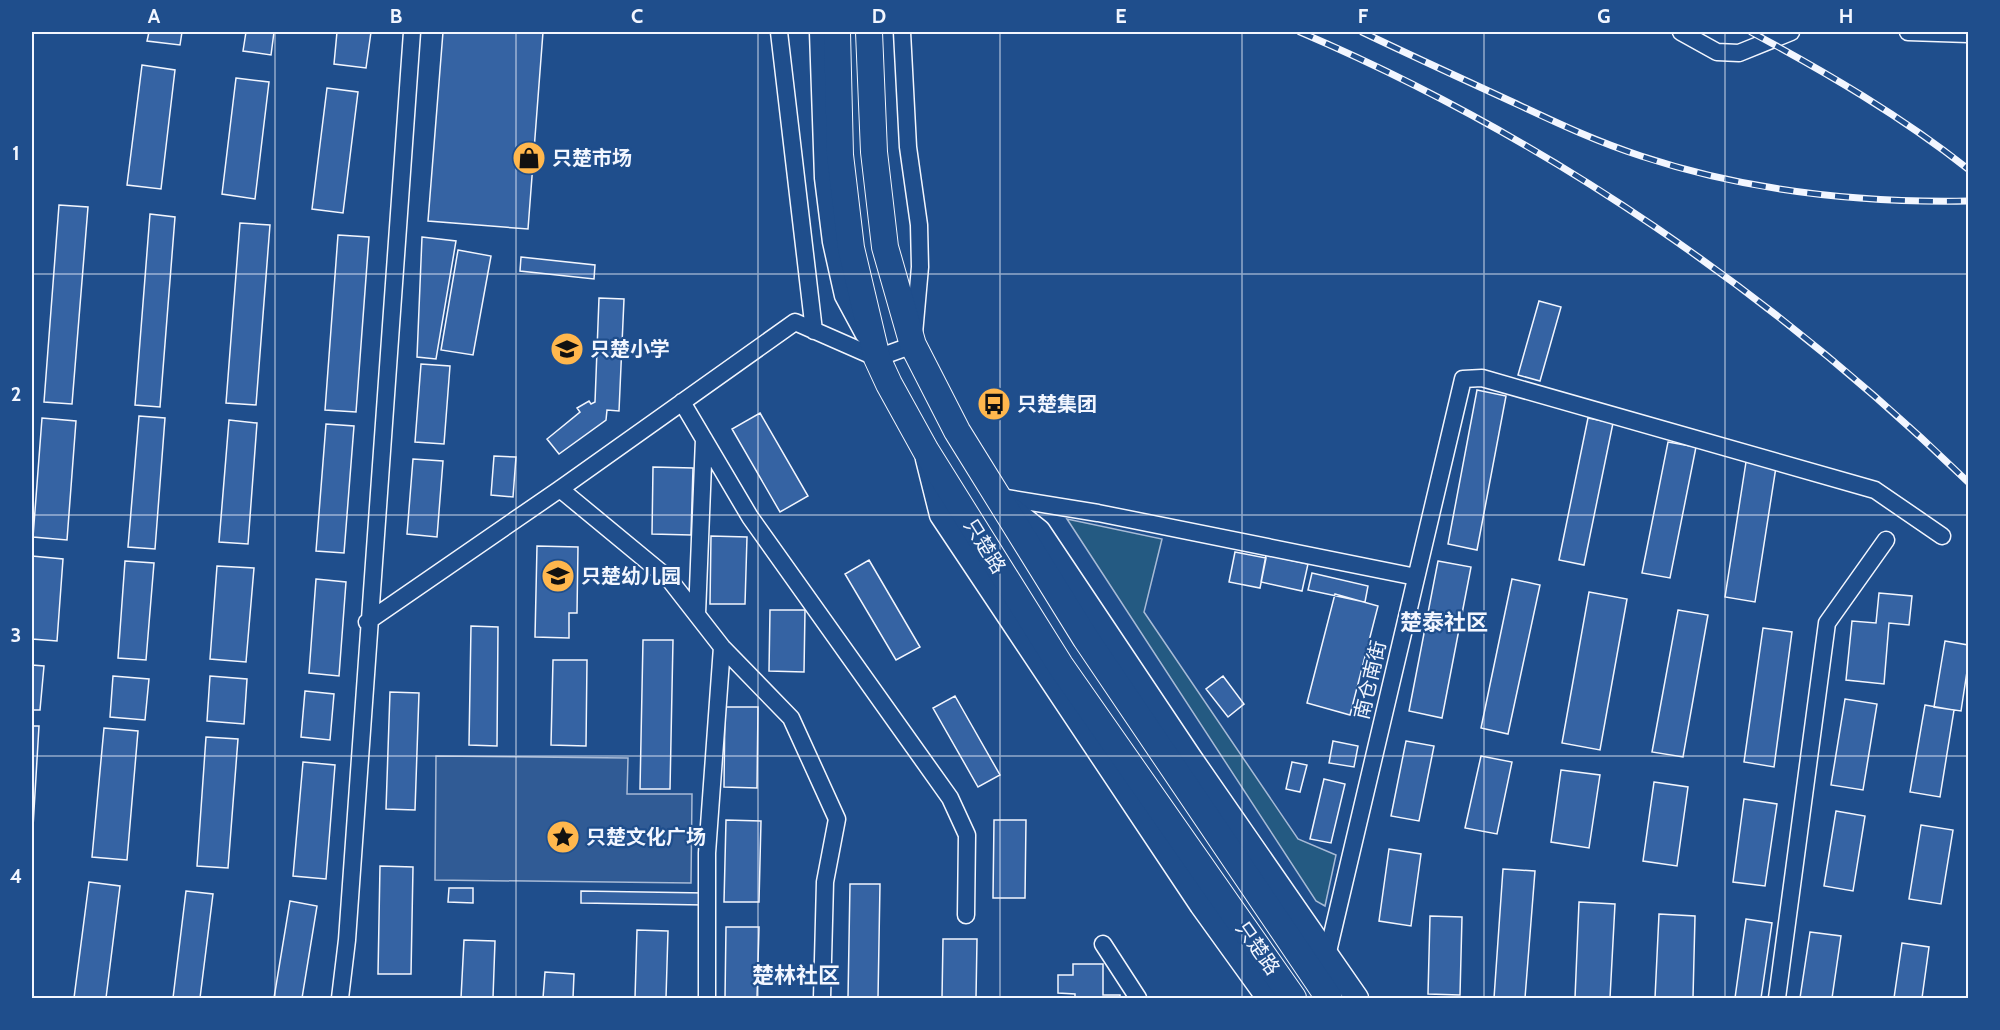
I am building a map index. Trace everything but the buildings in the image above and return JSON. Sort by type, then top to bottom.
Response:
[{"type":"highway","name":"只楚路","points":[[837,32],[840,155],[850,237],[862,303],[877,358],[926,451],[1060,665],[1293,999]]},
{"type":"highway","name":"只楚路","points":[[869,32],[874,152],[885,247],[913,345],[957,431],[1086,639],[1329,999]]},
{"type":"main road","points":[[926,451],[941,515],[1194,895],[1268,999]]},
{"type":"main road","points":[[996,496],[1039,531],[1190,757],[1357,999]]},
{"type":"street","points":[[340,999],[412,32]]},
{"type":"street","points":[[779,32],[814,331]]},
{"type":"street","points":[[818,32],[823,178],[831,242],[843,296],[877,358]]},
{"type":"street","points":[[367,622],[560,489],[795,322],[877,358],[913,345],[920,267],[919,225],[908,147],[902,32]]},
{"type":"street","points":[[1682,32],[1717,52],[1739,53],[1791,32]]},
{"type":"street","points":[[1908,32],[1968,34]]},
{"type":"street","name":"南仓南街","points":[[1327,956],[1463,380],[1482,378],[1875,490],[1942,536]]},
{"type":"street","points":[[682,402],[750,517],[950,798],[967,836],[966,915]]},
{"type":"street","points":[[697,614],[704,439]]},
{"type":"street","points":[[560,489],[669,579],[722,647],[791,718],[837,819],[825,882],[822,999]]},
{"type":"street","points":[[996,496],[1098,513],[1416,577]]},
{"type":"street","points":[[1777,999],[1827,623],[1886,540]]},
{"type":"street","points":[[707,999],[707,853],[722,647]]},
{"type":"street","points":[[1102,944],[1138,999]]},
{"type":"shaded area","points":[[1067,519],[1162,539],[1144,612],[1298,839],[1336,855],[1325,906],[1316,901]]},
{"type":"shaded area","name":"只楚文化广场","points":[[436,756],[628,758],[627,794],[692,794],[691,883],[435,880]]},
{"type":"railway","points":[[1300,32],[1392,74],[1482,121],[1569,172],[1655,227],[1737,285],[1817,348],[1894,413],[1968,482]]},
{"type":"railway","points":[[1362,32],[1589,137],[1681,168],[1762,186],[1844,197],[1968,201]]},
{"type":"railway","points":[[1751,32],[1863,96],[1917,131],[1968,169]]},
{"type":"place","name":"只楚市场","points":[[529,158]]},
{"type":"place","name":"只楚小学","points":[[567,349]]},
{"type":"place","name":"只楚集团","points":[[994,404]]},
{"type":"place","name":"只楚幼儿园","points":[[558,576]]},
{"type":"place","name":"只楚文化广场","points":[[563,837]]},
{"type":"district","name":"楚泰社区","points":[[1444,622]]},
{"type":"district","name":"楚林社区","points":[[796,975]]}]
